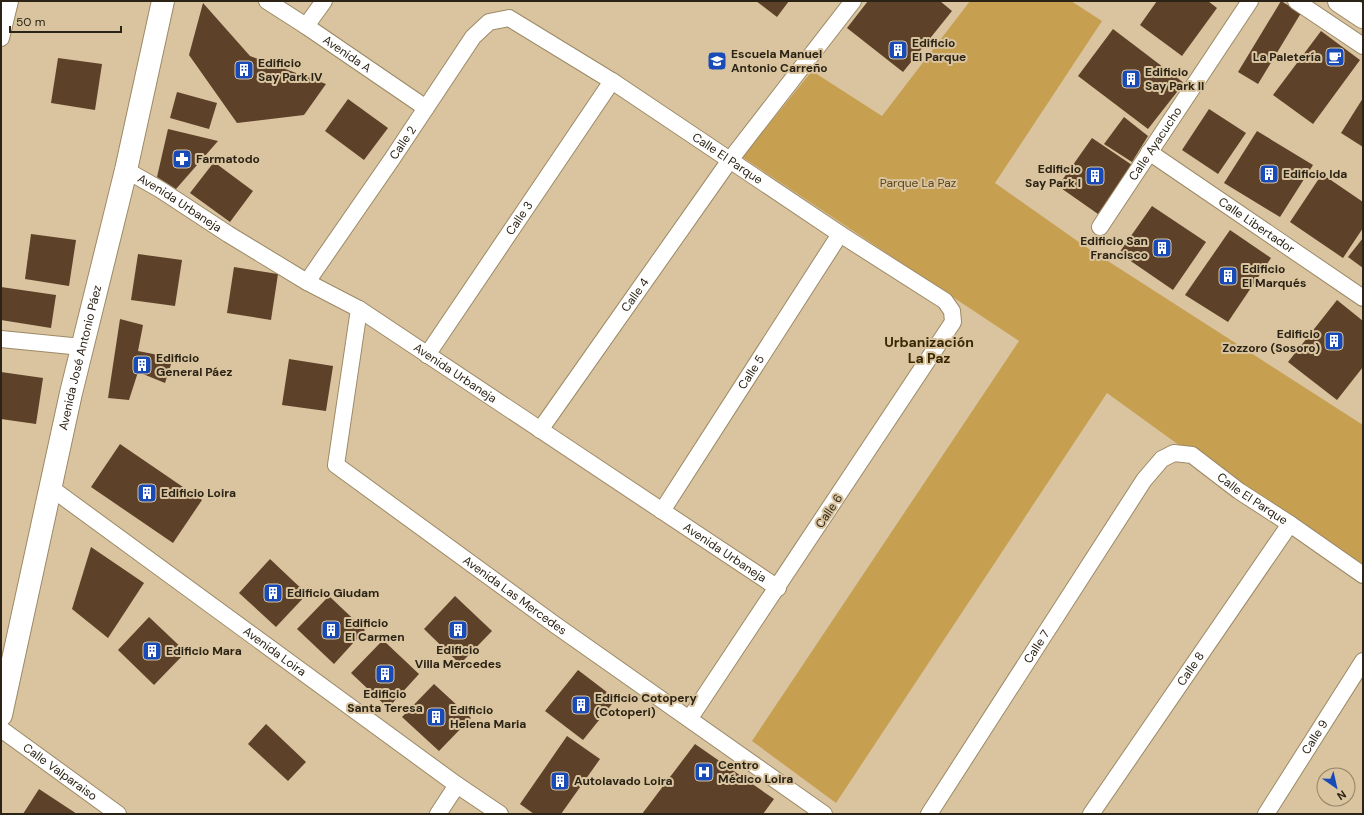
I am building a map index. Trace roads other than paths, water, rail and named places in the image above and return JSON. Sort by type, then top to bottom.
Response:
[{"type":"main road","name":"Avenida José Antonio Páez","points":[[1,715],[71,393],[126,170],[163,1]]},
{"type":"main road","points":[[1339,1],[1363,17]]},
{"type":"street","points":[[1,38],[10,1]]},
{"type":"street","name":"Avenida A","points":[[267,1],[426,108]]},
{"type":"street","points":[[306,26],[324,1]]},
{"type":"street","name":"Calle 4","points":[[540,430],[730,160],[854,1]]},
{"type":"street","name":"Calle Ayacucho","points":[[1100,227],[1250,1]]},
{"type":"street","points":[[1296,1],[1363,46]]},
{"type":"street","name":"Calle El Parque","points":[[509,18],[612,81],[840,234],[946,301]]},
{"type":"street","name":"Calle 2","points":[[307,282],[426,108],[473,36],[489,22],[509,18]]},
{"type":"street","name":"Calle 3","points":[[427,355],[612,81]]},
{"type":"street","name":"Calle Libertador","points":[[1149,152],[1363,298]]},
{"type":"street","name":"Avenida Urbaneja","points":[[126,170],[161,190],[228,234],[307,282],[359,309],[778,588]]},
{"type":"street","name":"Calle 5","points":[[662,511],[840,234]]},
{"type":"street","name":"Calle 6","points":[[690,718],[778,588],[953,322],[952,311],[946,301]]},
{"type":"street","name":"Avenida Las Mercedes","points":[[359,309],[336,465],[554,624],[690,718],[824,814]]},
{"type":"street","points":[[1,339],[82,347]]},
{"type":"street","name":"Calle El Parque","points":[[1144,480],[1162,459],[1174,453],[1192,455],[1239,491],[1290,524],[1363,575]]},
{"type":"street","name":"Calle 7","points":[[929,814],[1144,480]]},
{"type":"street","name":"Avenida Loira","points":[[51,488],[458,785],[500,814]]},
{"type":"street","name":"Calle 8","points":[[1091,814],[1290,524]]},
{"type":"street","name":"Calle 9","points":[[1266,814],[1363,661]]},
{"type":"street","name":"Calle Valparaiso","points":[[1,729],[118,814]]},
{"type":"street","points":[[438,814],[458,785]]},
{"type":"place","name":"Edificio El Parque","points":[[898,50]]},
{"type":"place","name":"La Paletería","points":[[1335,57]]},
{"type":"place","name":"Escuela Manuel Antonio Carreño","points":[[717,61]]},
{"type":"place","name":"Edificio Say Park IV","points":[[244,70]]},
{"type":"place","name":"Edificio Say Park II","points":[[1131,79]]},
{"type":"place","name":"Farmatodo","points":[[182,159]]},
{"type":"place","name":"Edificio Ida","points":[[1269,174]]},
{"type":"place","name":"Edificio Say Park I","points":[[1095,176]]},
{"type":"place","name":"Edificio San Francisco","points":[[1162,248]]},
{"type":"place","name":"Edificio El Marqués","points":[[1228,276]]},
{"type":"place","name":"Edificio Zozzoro (Sosoro)","points":[[1334,341]]},
{"type":"place","name":"Edificio General Páez","points":[[142,365]]},
{"type":"place","name":"Edificio Loira","points":[[147,493]]},
{"type":"place","name":"Edificio Giudam","points":[[273,593]]},
{"type":"place","name":"Edificio El Carmen","points":[[331,630]]},
{"type":"place","name":"Edificio Villa Mercedes","points":[[458,630]]},
{"type":"place","name":"Edificio Mara","points":[[152,651]]},
{"type":"place","name":"Edificio Santa Teresa","points":[[385,674]]},
{"type":"place","name":"Edificio Cotopery (Cotoperi)","points":[[581,705]]},
{"type":"place","name":"Edificio Helena Maria","points":[[436,717]]},
{"type":"place","name":"Centro Médico Loira","points":[[704,772]]},
{"type":"place","name":"Autolavado Loira","points":[[560,781]]},
{"type":"district","name":"Urbanización La Paz","points":[[929,350]]},
{"type":"park label","name":"Parque La Paz","points":[[918,183]]}]
